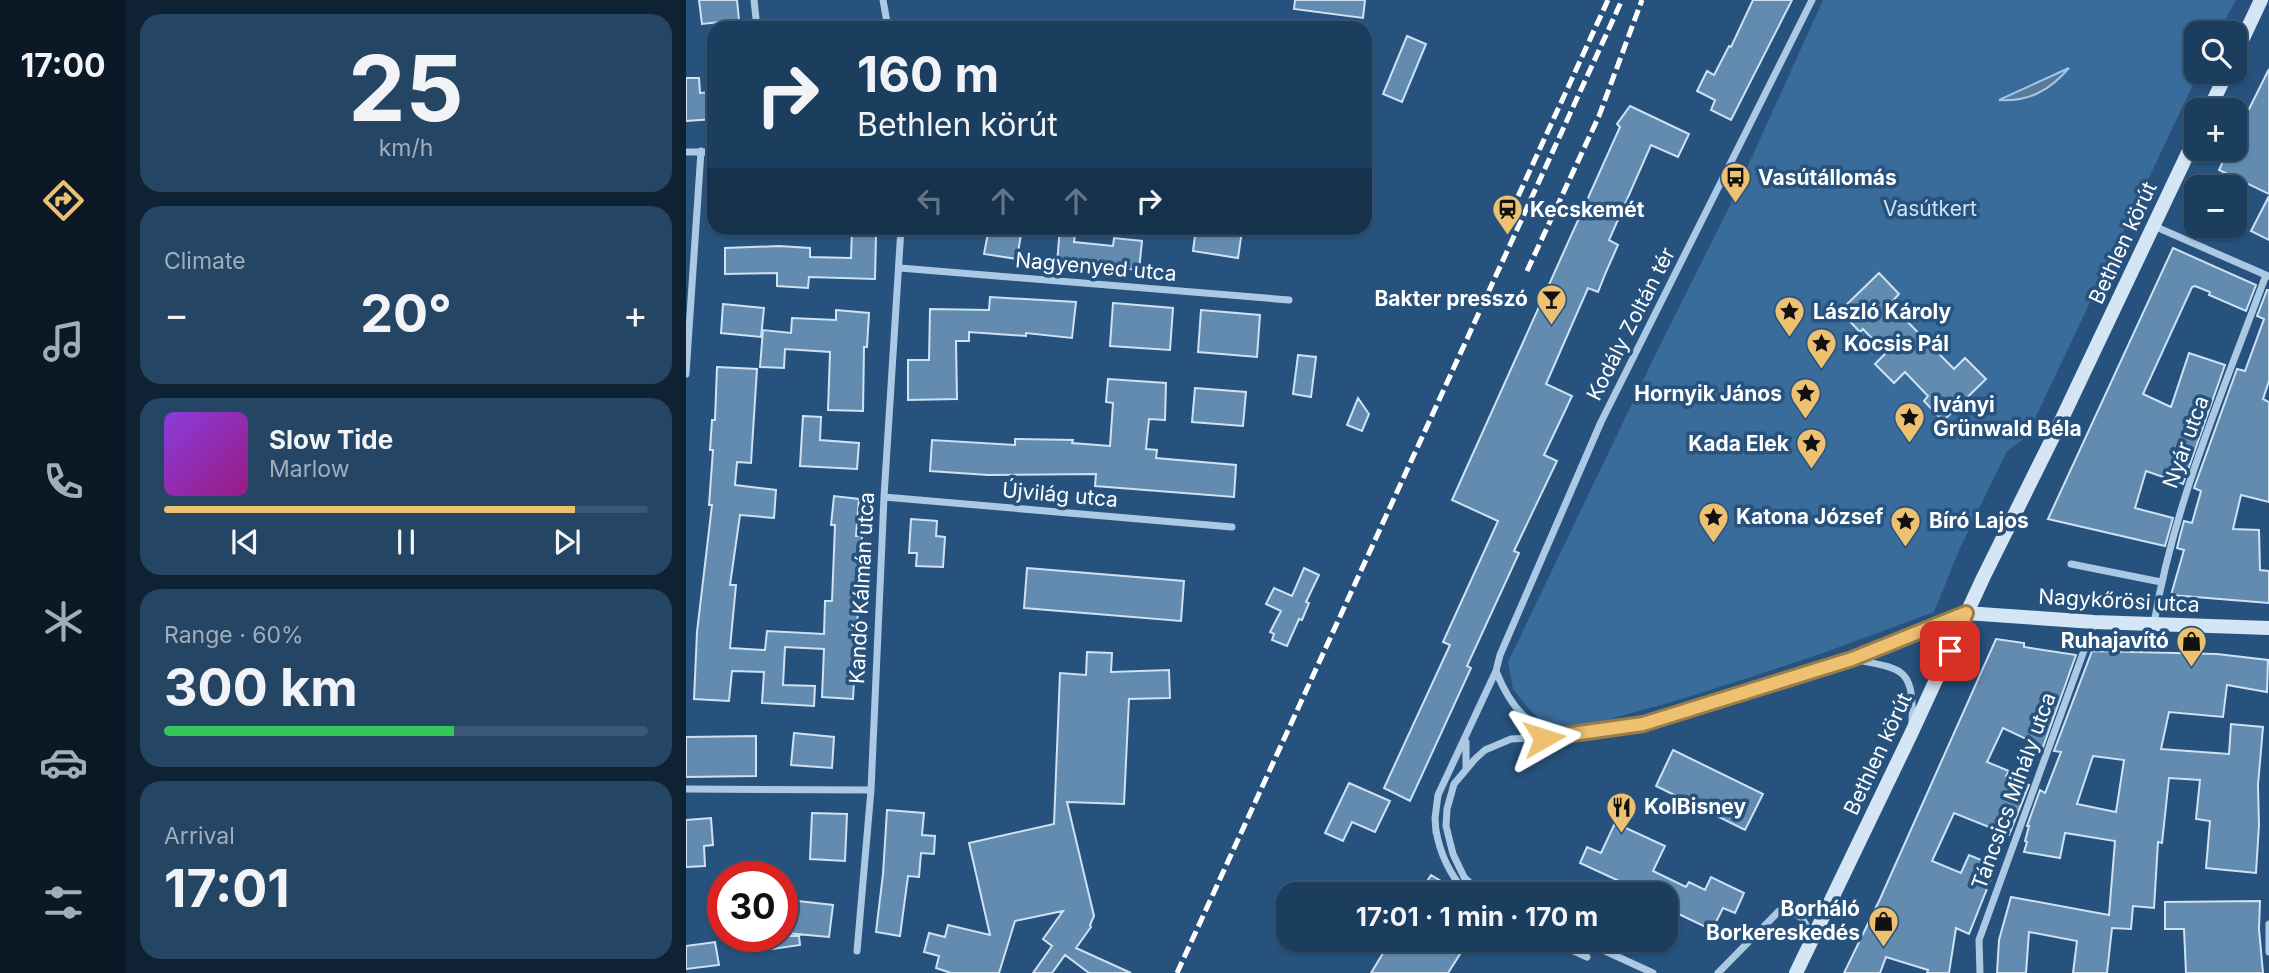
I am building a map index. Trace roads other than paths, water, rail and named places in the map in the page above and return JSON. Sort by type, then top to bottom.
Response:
[{"type":"street","points":[[754,0],[756,21]]},
{"type":"street","points":[[883,0],[887,21]]},
{"type":"street","name":"Kodály Zoltán tér","points":[[1458,882],[1447,866],[1436,832],[1438,795],[1496,671],[1500,655],[1601,422],[1812,0]]},
{"type":"street","points":[[2247,30],[2261,0]]},
{"type":"street","points":[[686,374],[701,151]]},
{"type":"street","points":[[686,152],[707,151]]},
{"type":"street","name":"Bethlen körút","points":[[1796,973],[2184,161]]},
{"type":"street","points":[[2154,226],[2267,276]]},
{"type":"street","name":"Kandó Kálmán utca","points":[[857,951],[871,790],[884,497],[901,235]]},
{"type":"street","name":"Nagyenyed utca","points":[[900,268],[1289,300]]},
{"type":"street","name":"Nyár utca","points":[[2154,625],[2161,582],[2184,498],[2267,276]]},
{"type":"street","name":"Újvilág utca","points":[[884,497],[1232,527]]},
{"type":"street","points":[[2071,564],[2161,582]]},
{"type":"street","points":[[1436,832],[1438,818],[1454,784],[1475,759],[1496,744],[1511,739],[1564,736],[1643,724],[1852,659],[1966,613]]},
{"type":"street","name":"Nagykőrösi utca","points":[[1966,613],[2154,625],[2269,628]]},
{"type":"street","name":"Táncsics Mihály utca","points":[[1980,973],[1979,940],[2094,622]]},
{"type":"street","points":[[1852,659],[1895,669],[1906,678],[1912,693],[1911,734]]},
{"type":"street","points":[[1496,671],[1510,699],[1524,718],[1540,730],[1564,736]]},
{"type":"street","name":"Kodály Zoltán tér","points":[[1466,737],[1466,769]]},
{"type":"street","points":[[1454,784],[1447,809],[1446,826],[1453,854],[1469,882]]},
{"type":"street","points":[[686,789],[871,790]]},
{"type":"street","points":[[1718,973],[1779,911],[1794,911],[1806,922],[1812,940]]},
{"type":"street","points":[[2269,924],[2269,952]]},
{"type":"street","points":[[1576,952],[1587,957]]},
{"type":"street","points":[[1607,952],[1653,973]]},
{"type":"railway","points":[[1504,227],[1608,0]]},
{"type":"railway","points":[[1177,973],[1622,0]]},
{"type":"railway","points":[[1527,271],[1599,116],[1642,0]]},
{"type":"place","name":"Vasútállomás","points":[[1735,205]]},
{"type":"place","name":"Kecskemét","points":[[1507,237]]},
{"type":"place","name":"Bakter presszó","points":[[1551,326]]},
{"type":"place","name":"László Károly","points":[[1790,339]]},
{"type":"place","name":"Kocsis Pál","points":[[1821,371]]},
{"type":"place","name":"Hornyik János","points":[[1805,421]]},
{"type":"place","name":"Iványi Grünwald Béla","points":[[1910,444]]},
{"type":"place","name":"Kada Elek","points":[[1812,471]]},
{"type":"place","name":"Katona József","points":[[1713,544]]},
{"type":"place","name":"Bíró Lajos","points":[[1906,548]]},
{"type":"place","name":"Ruhajavító","points":[[2192,668]]},
{"type":"place","name":"KolBisney","points":[[1621,834]]},
{"type":"place","name":"Borháló Borkereskedés","points":[[1883,948]]},
{"type":"park label","name":"Vasútkert","points":[[1930,209]]}]
